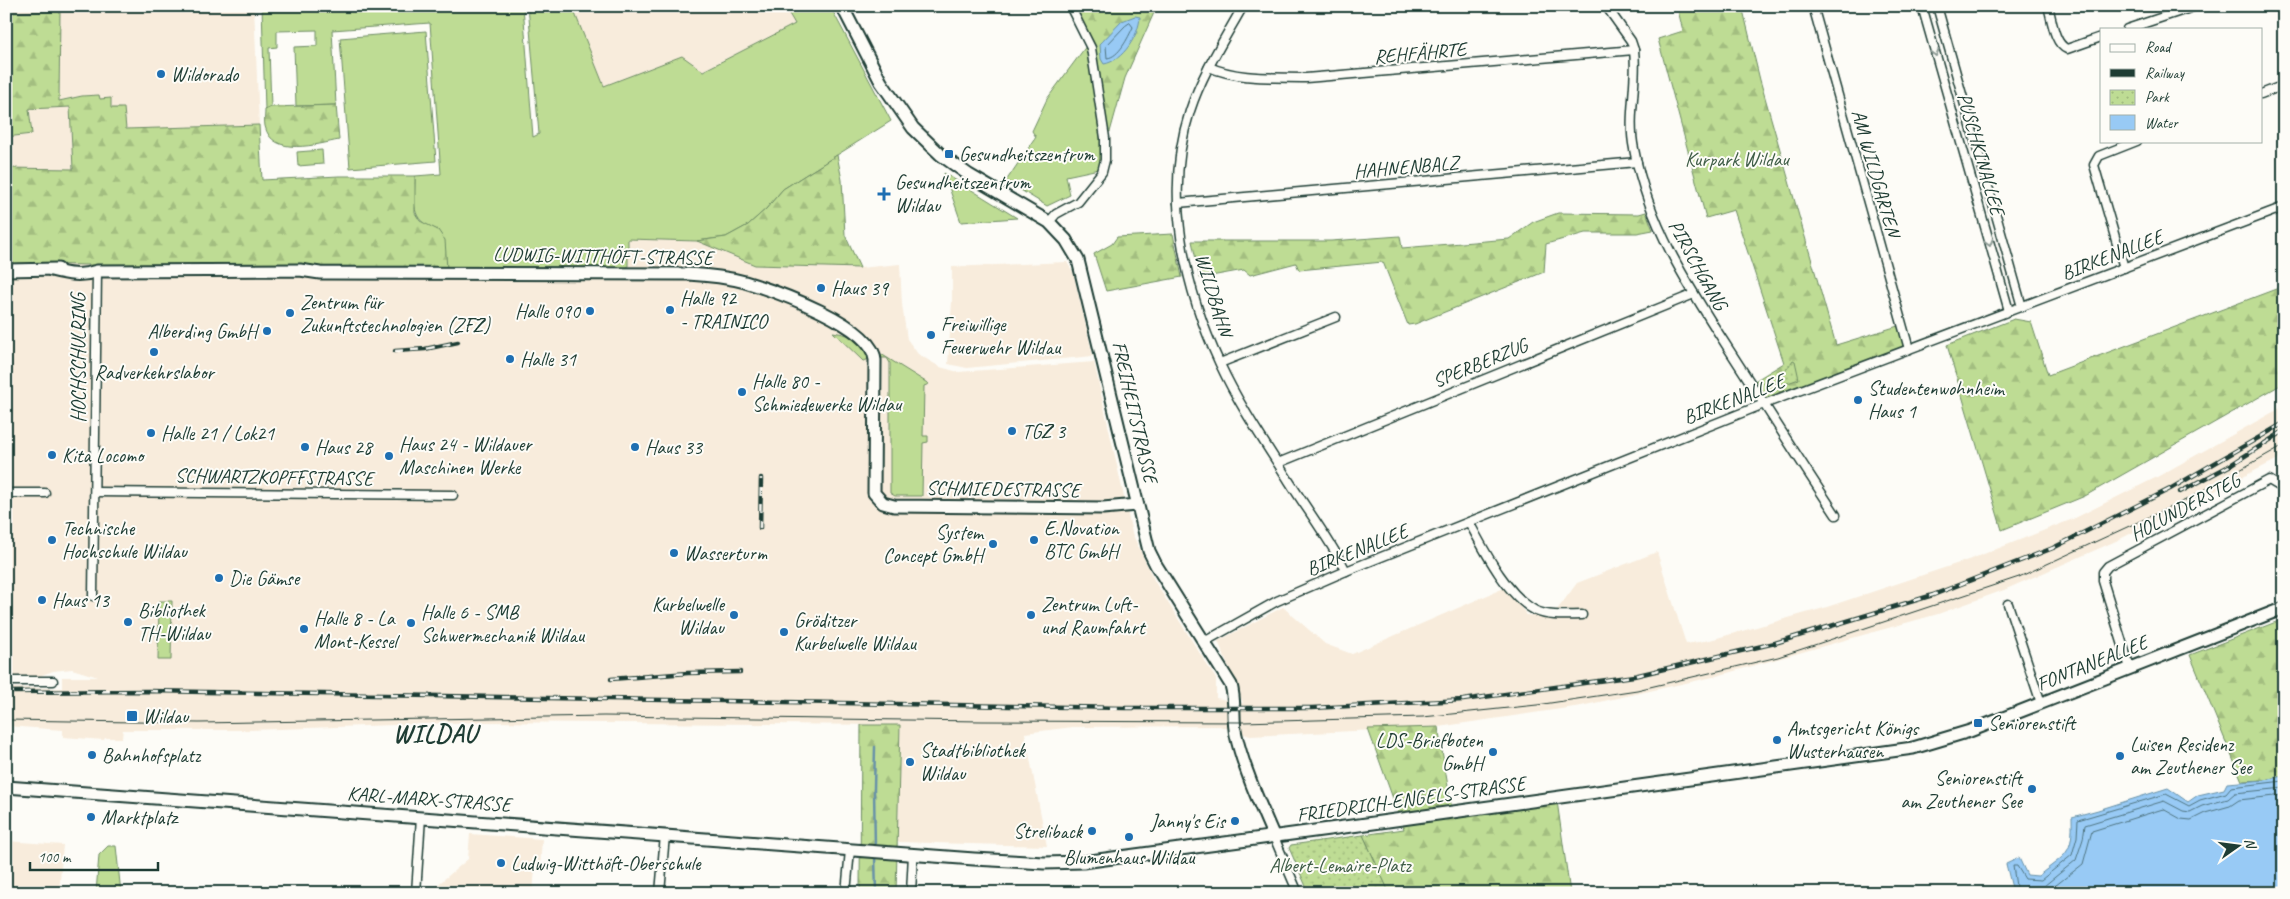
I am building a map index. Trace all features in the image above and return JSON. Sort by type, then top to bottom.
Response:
[{"type":"main road","name":"FREIHEITSTRASSE","points":[[842,6],[890,98],[917,133],[948,160],[969,175],[1049,222],[1066,240],[1080,265],[1149,551],[1233,693],[1237,742],[1274,837]]},
{"type":"main road","name":"HOCHSCHULRING","points":[[6,270],[51,270],[68,274],[86,274],[97,271]]},
{"type":"main road","name":"LUDWIG-WITTHÖFT-STRASSE","points":[[97,271],[289,272],[311,270],[320,273],[688,274],[744,282],[818,310],[849,328],[872,349],[875,360],[874,493]]},
{"type":"main road","name":"SCHMIEDESTRASSE","points":[[874,493],[883,503],[894,506],[1105,508],[1137,505]]},
{"type":"main road","name":"FONTANEALLEE","points":[[1913,748],[1954,737],[2284,608]]},
{"type":"main road","name":"FRIEDRICH-ENGELS-STRASSE","points":[[854,850],[1044,863],[1083,862],[1913,748]]},
{"type":"main road","name":"KARL-MARX-STRASSE","points":[[6,787],[854,850]]},
{"type":"street","points":[[1049,222],[1056,214],[1078,202],[1102,172],[1104,160],[1105,138],[1091,48],[1070,6]]},
{"type":"street","name":"WILDBAHN","points":[[1243,6],[1209,67],[1190,109],[1182,138],[1178,172],[1178,203],[1189,277],[1220,364],[1278,463],[1346,571]]},
{"type":"street","points":[[1606,6],[1631,41],[1634,50]]},
{"type":"street","name":"AM WILDGARTEN","points":[[1813,6],[1909,349]]},
{"type":"street","name":"PUSCHKINALLEE","points":[[1922,6],[2009,312]]},
{"type":"street","name":"PUSCHKINALLEE","points":[[1937,6],[2022,307]]},
{"type":"street","points":[[2048,6],[2058,41],[2064,48],[2100,37]]},
{"type":"street","points":[[2130,28],[2196,6]]},
{"type":"street","name":"REHFÄHRTE","points":[[1209,67],[1222,72],[1254,77],[1306,78],[1634,50]]},
{"type":"street","name":"PIRSCHGANG","points":[[1634,50],[1631,134],[1652,213],[1676,264],[1694,294],[1836,515]]},
{"type":"street","points":[[2262,94],[2284,85]]},
{"type":"street","points":[[2124,268],[2094,165],[2099,156],[2134,142]]},
{"type":"street","name":"HAHNENBALZ","points":[[1178,203],[1637,162]]},
{"type":"street","name":"BIRKENALLEE","points":[[1204,642],[1277,601],[1346,571],[1764,404],[2284,207]]},
{"type":"street","name":"HOCHSCHULRING","points":[[93,596],[97,271]]},
{"type":"street","name":"SPERBERZUG","points":[[1278,463],[1694,294]]},
{"type":"street","points":[[1220,364],[1336,317]]},
{"type":"street","name":"HOLUNDERSTEG","points":[[2130,668],[2103,581],[2103,572],[2108,566],[2269,480],[2284,489]]},
{"type":"street","name":"SCHWARTZKOPFFSTRASSE","points":[[95,492],[453,495]]},
{"type":"street","points":[[6,494],[45,493]]},
{"type":"street","points":[[1470,522],[1500,573],[1518,597],[1527,605],[1547,614],[1582,615]]},
{"type":"street","points":[[2008,604],[2041,704]]},
{"type":"street","points":[[6,681],[53,681]]},
{"type":"street","points":[[416,893],[421,817]]},
{"type":"street","points":[[660,893],[665,835]]},
{"type":"street","name":"FREIHEITSTRASSE","points":[[1274,837],[1298,893]]},
{"type":"street","points":[[846,893],[854,850]]},
{"type":"street","points":[[907,853],[911,893]]},
{"type":"shaded area","points":[[6,6],[254,6],[259,125],[126,129],[111,108],[99,99],[99,95],[82,96],[59,101],[60,11],[6,13]]},
{"type":"shaded area","points":[[572,6],[790,6],[788,12],[795,24],[702,71],[682,56],[604,86]]},
{"type":"shaded area","points":[[70,106],[73,169],[6,168],[6,137],[32,134],[29,109]]},
{"type":"shaded area","points":[[628,239],[697,241],[755,265],[860,268],[900,264],[902,304],[907,339],[918,354],[940,367],[958,372],[1094,362],[1132,533],[1155,582],[1216,679],[1216,698],[1243,703],[1218,641],[1283,607],[1325,644],[1352,654],[1504,588],[1527,615],[1551,618],[1577,583],[1657,552],[1686,644],[1710,640],[1824,608],[1971,559],[2073,519],[2157,477],[2284,406],[2284,456],[2116,541],[2004,590],[1938,614],[1713,677],[1581,706],[1438,727],[1250,736],[1220,726],[1073,727],[1025,733],[1047,846],[897,842],[899,725],[480,722],[250,730],[123,730],[122,738],[105,738],[104,740],[63,737],[63,730],[6,726],[6,688],[62,688],[62,677],[98,677],[72,669],[53,671],[39,676],[6,676],[6,264],[447,269],[627,268]]},
{"type":"shaded area","points":[[1067,262],[1073,272],[1093,356],[967,368],[948,364],[952,267]]},
{"type":"shaded area","name":"Ludwig-Witthöft-Oberschule","points":[[470,834],[542,839],[540,868],[535,868],[533,893],[428,893],[468,859]]},
{"type":"shaded area","points":[[6,841],[63,845],[59,893],[6,893]]},
{"type":"green space","points":[[262,6],[435,6],[439,9],[478,6],[523,6],[533,137],[539,134],[528,6],[572,6],[604,86],[682,56],[703,71],[795,24],[788,12],[790,6],[830,6],[891,121],[783,189],[766,209],[748,225],[726,237],[697,241],[628,239],[628,268],[447,269],[438,230],[422,221],[415,209],[414,202],[415,176],[441,174],[430,23],[332,30],[336,105],[296,106],[294,47],[317,46],[317,30],[277,31],[277,47],[269,48],[271,107],[265,110]]},
{"type":"green space","points":[[1134,6],[1140,9],[1141,6],[1157,6],[1125,78],[1110,132],[1105,130],[1093,43],[1074,7]]},
{"type":"green space","name":"Kurpark Wildau","points":[[1677,6],[1742,6],[1760,80],[1836,345],[1898,326],[1905,348],[1765,402],[1753,382],[1784,363],[1734,210],[1706,218],[1658,39],[1683,31]]},
{"type":"green space","points":[[60,11],[59,101],[82,96],[99,95],[100,99],[111,98],[111,108],[124,108],[126,129],[259,125],[262,180],[339,176],[415,176],[415,213],[420,221],[438,230],[445,240],[447,269],[6,264],[6,168],[73,169],[70,107],[29,109],[32,134],[6,137],[6,13]]},
{"type":"green space","points":[[426,31],[436,161],[350,168],[340,38]]},
{"type":"green space","points":[[1087,45],[1102,151],[1099,169],[1066,176],[1070,195],[1047,206],[1006,181],[1036,137],[1032,131],[1047,99]]},
{"type":"green space","points":[[336,105],[339,140],[308,146],[286,146],[269,136],[265,126],[265,110],[271,107]]},
{"type":"green space","points":[[322,150],[323,164],[298,166],[297,152]]},
{"type":"green space","points":[[837,155],[842,180],[845,235],[860,268],[755,265],[697,241],[726,237],[748,225],[766,209],[783,189]]},
{"type":"green space","points":[[944,173],[1017,218],[961,222]]},
{"type":"green space","points":[[1646,212],[1653,230],[1637,233],[1585,233],[1546,244],[1544,272],[1415,324],[1408,325],[1383,262],[1299,270],[1296,263],[1250,275],[1244,270],[1200,278],[1192,241],[1331,241],[1400,236],[1402,248],[1509,239],[1533,222],[1558,213],[1639,214]]},
{"type":"green space","points":[[1173,234],[1182,277],[1106,291],[1094,254],[1112,244],[1117,237]]},
{"type":"green space","points":[[2284,286],[2284,383],[2085,496],[2002,530],[1947,345],[2014,319],[2031,322],[2048,375]]},
{"type":"green space","points":[[833,332],[857,339],[864,347],[870,359],[863,361]]},
{"type":"green space","points":[[881,354],[929,384],[924,386],[923,436],[928,436],[928,442],[923,443],[922,496],[895,496],[890,493],[890,363],[887,358],[879,358]]},
{"type":"green space","points":[[1793,360],[1795,361],[1799,379],[1779,386],[1776,384]]},
{"type":"green space","points":[[159,601],[172,601],[171,660],[158,660]]},
{"type":"green space","points":[[2284,619],[2284,776],[2265,780],[2242,781],[2190,655]]},
{"type":"green space","points":[[861,725],[900,725],[896,893],[860,893]]},
{"type":"green space","points":[[1438,727],[1453,816],[1557,801],[1570,893],[1389,893],[1363,835],[1404,829],[1368,729]]},
{"type":"green space","name":"Albert-Lemaire-Platz","points":[[1363,835],[1389,892],[1309,893],[1289,848],[1291,845]]},
{"type":"green space","points":[[108,846],[116,846],[121,893],[96,893],[99,855]]},
{"type":"water","points":[[1135,16],[1140,17],[1139,24],[1129,46],[1118,58],[1104,64],[1101,59],[1100,44],[1122,21]]},
{"type":"water","points":[[2284,776],[2284,893],[2012,893],[2006,864],[2019,858],[2027,875],[2038,876],[2066,852],[2071,839],[2072,817],[2168,788],[2188,802],[2198,795],[2224,789],[2227,783],[2265,780]]},
{"type":"waterway","points":[[875,747],[875,848]]},
{"type":"waterway","points":[[875,856],[876,893]]},
{"type":"tram line","points":[[6,720],[199,723],[604,716],[1243,722],[1423,717],[1537,705],[1637,690],[1778,657],[2019,577],[2190,498],[2284,445]]},
{"type":"railway","points":[[395,351],[425,349],[458,342]]},
{"type":"railway","points":[[6,692],[150,691],[1126,708],[1312,708],[1463,700],[1634,676],[1775,643],[1933,595],[2053,548],[2170,489],[2284,423]]},
{"type":"railway","points":[[2180,492],[2229,466],[2284,431]]},
{"type":"railway","points":[[760,528],[761,478]]},
{"type":"railway","points":[[611,679],[688,673],[740,672]]},
{"type":"place","name":"Wildorado","points":[[161,74]]},
{"type":"place","name":"Gesundheitszentrum","points":[[949,154]]},
{"type":"place","name":"Gesundheitszentrum Wildau","points":[[884,194]]},
{"type":"place","name":"Haus 39","points":[[821,288]]},
{"type":"place","name":"Halle 92 - TRAINICO","points":[[670,310]]},
{"type":"place","name":"Halle 090","points":[[590,311]]},
{"type":"place","name":"Zentrum für Zukunftstechnologien (ZFZ)","points":[[290,313]]},
{"type":"place","name":"Alberding GmbH","points":[[267,331]]},
{"type":"place","name":"Freiwillige Feuerwehr Wildau","points":[[931,335]]},
{"type":"place","name":"Radverkehrslabor","points":[[154,352]]},
{"type":"place","name":"Halle 31","points":[[510,359]]},
{"type":"place","name":"Halle 80 - Schmiedewerke Wildau","points":[[742,392]]},
{"type":"place","name":"Studentenwohnheim Haus 1","points":[[1858,400]]},
{"type":"place","name":"TGZ 3","points":[[1012,431]]},
{"type":"place","name":"Halle 21 / Lok21","points":[[151,433]]},
{"type":"place","name":"Haus 28","points":[[305,447]]},
{"type":"place","name":"Haus 33","points":[[635,447]]},
{"type":"place","name":"Kita Locomo","points":[[52,455]]},
{"type":"place","name":"Haus 24 - Wildauer Maschinen Werke","points":[[389,456]]},
{"type":"place","name":"Technische Hochschule Wildau","points":[[52,540]]},
{"type":"place","name":"E.Novation BTC GmbH","points":[[1034,540]]},
{"type":"place","name":"System Concept GmbH","points":[[993,544]]},
{"type":"place","name":"Wasserturm","points":[[674,553]]},
{"type":"place","name":"Die Gämse","points":[[219,578]]},
{"type":"place","name":"Haus 13","points":[[42,600]]},
{"type":"place","name":"Kurbelwelle Wildau","points":[[734,615]]},
{"type":"place","name":"Zentrum Luft- und Raumfahrt","points":[[1031,615]]},
{"type":"place","name":"Bibliothek TH-Wildau","points":[[128,622]]},
{"type":"place","name":"Halle 6 - SMB Schwermechanik Wildau","points":[[411,623]]},
{"type":"place","name":"Halle 8 - La Mont-Kessel","points":[[304,629]]},
{"type":"place","name":"Gröditzer Kurbelwelle Wildau","points":[[784,632]]},
{"type":"place","name":"Wildau","points":[[132,716]]},
{"type":"place","name":"Seniorenstift","points":[[1978,723]]},
{"type":"place","name":"Amtsgericht Königs Wusterhausen","points":[[1777,740]]},
{"type":"place","name":"LDS-Briefboten GmbH","points":[[1493,752]]},
{"type":"place","name":"Bahnhofsplatz","points":[[92,755]]},
{"type":"place","name":"Luisen Residenz am Zeuthener See","points":[[2120,756]]},
{"type":"place","name":"Stadtbibliothek Wildau","points":[[910,762]]},
{"type":"place","name":"Seniorenstift am Zeuthener See","points":[[2032,789]]},
{"type":"place","name":"Marktplatz","points":[[91,817]]},
{"type":"place","name":"Janny's Eis","points":[[1235,821]]},
{"type":"place","name":"Streliback","points":[[1092,831]]},
{"type":"place","name":"Blumenhaus Wildau","points":[[1129,837]]},
{"type":"place","name":"Ludwig-Witthöft-Oberschule","points":[[501,863]]},
{"type":"district","name":"WILDAU","points":[[435,734]]}]
